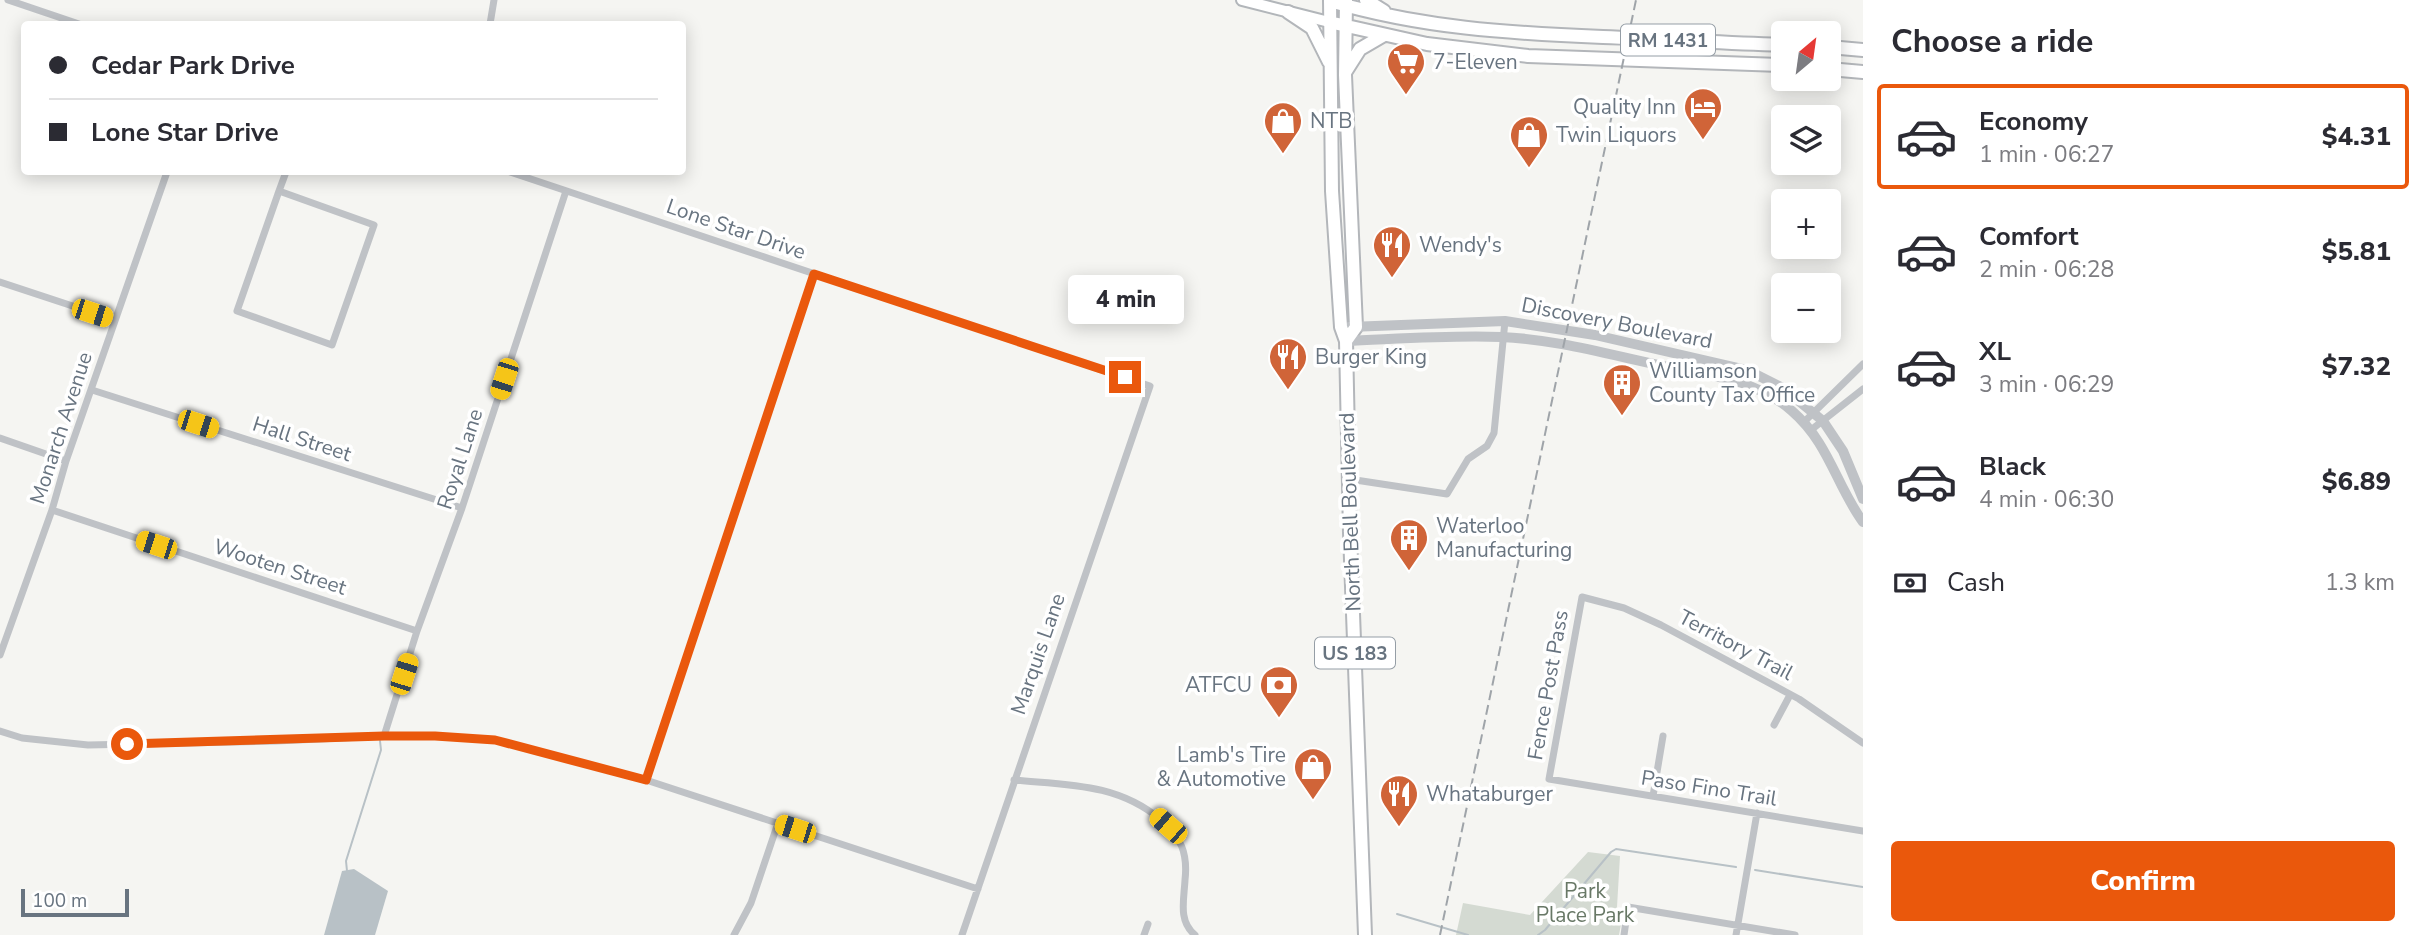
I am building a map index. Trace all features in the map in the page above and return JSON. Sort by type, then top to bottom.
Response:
[{"type":"main road","name":"RM 1431","points":[[1242,0],[1427,44],[1528,56],[1771,65]]},
{"type":"main road","name":"RM 1431","points":[[1328,0],[1396,18],[1454,27],[1521,33],[1771,44]]},
{"type":"main road","name":"North Bell Boulevard","points":[[1328,0],[1332,191],[1341,327],[1346,341],[1365,935]]},
{"type":"main road","points":[[1366,0],[1396,18]]},
{"type":"main road","points":[[1346,3],[1345,75],[1356,327],[1346,341]]},
{"type":"main road","points":[[1288,12],[1312,28],[1330,65]]},
{"type":"main road","points":[[1345,75],[1360,49],[1384,35]]},
{"type":"main road","points":[[1841,48],[1863,50]]},
{"type":"main road","points":[[1841,70],[1863,72]]},
{"type":"street","points":[[8,0],[70,21]]},
{"type":"street","points":[[490,21],[494,0]]},
{"type":"street","name":"Monarch Avenue","points":[[0,655],[166,175]]},
{"type":"street","points":[[279,191],[374,225],[332,345],[237,312],[279,191],[285,175]]},
{"type":"street","name":"Lone Star Drive","points":[[519,175],[1150,386]]},
{"type":"street","name":"Royal Lane","points":[[384,736],[566,191]]},
{"type":"street","points":[[646,780],[814,274]]},
{"type":"street","points":[[0,282],[116,320]]},
{"type":"street","points":[[1349,479],[1447,494],[1468,459],[1487,446],[1494,433],[1505,321]]},
{"type":"street","name":"Discovery Boulevard","points":[[1341,327],[1505,321],[1595,335],[1746,370],[1783,388],[1823,421],[1843,451],[1863,499]]},
{"type":"street","name":"Discovery Boulevard","points":[[1346,341],[1502,337],[1560,344],[1739,382],[1775,398],[1807,426],[1833,465],[1853,509],[1863,522]]},
{"type":"street","points":[[1807,426],[1814,412],[1863,364]]},
{"type":"street","name":"Marquis Lane","points":[[962,935],[1150,386]]},
{"type":"street","points":[[1807,426],[1823,421],[1863,389]]},
{"type":"street","name":"Hall Street","points":[[92,390],[462,508]]},
{"type":"street","points":[[0,438],[66,461]]},
{"type":"street","name":"Wooten Street","points":[[52,510],[417,631]]},
{"type":"street","name":"Territory Trail","points":[[1582,597],[1624,608],[1661,625],[1790,695],[1863,743]]},
{"type":"street","name":"Fence Post Pass","points":[[1549,779],[1582,597]]},
{"type":"street","points":[[1774,725],[1790,695]]},
{"type":"street","points":[[0,731],[22,738],[88,745],[384,736],[495,740],[646,780],[978,889]]},
{"type":"street","points":[[1653,796],[1662,736]]},
{"type":"street","name":"Paso Fino Trail","points":[[1549,779],[1863,831]]},
{"type":"street","points":[[1014,780],[1103,789],[1130,799],[1161,820],[1184,846],[1187,868],[1182,910],[1186,925],[1195,935]]},
{"type":"street","points":[[1736,935],[1757,813]]},
{"type":"street","points":[[734,935],[751,903],[778,823]]},
{"type":"street","points":[[1624,935],[1628,907],[1795,935]]},
{"type":"street","points":[[1144,935],[1148,924]]},
{"type":"green space","name":"Park Place Park","points":[[1588,852],[1620,856],[1617,907],[1622,919],[1619,935],[1456,935],[1463,903],[1530,915]]},
{"type":"shaded area","points":[[354,869],[388,891],[375,935],[324,935],[342,871]]},
{"type":"waterway","points":[[347,871],[346,861],[381,750],[380,741]]},
{"type":"waterway","points":[[1538,935],[1616,849],[1736,867]]},
{"type":"waterway","points":[[1755,870],[1863,887]]},
{"type":"waterway","points":[[1397,914],[1468,935]]},
{"type":"railway","points":[[1440,935],[1636,0]]},
{"type":"place","name":"7-Eleven","points":[[1406,96]]},
{"type":"place","name":"Quality Inn","points":[[1703,141]]},
{"type":"place","name":"NTB","points":[[1283,155]]},
{"type":"place","name":"Twin Liquors","points":[[1529,169]]},
{"type":"place","name":"Wendy's","points":[[1392,279]]},
{"type":"place","name":"Burger King","points":[[1288,391]]},
{"type":"place","name":"Williamson County Tax Office","points":[[1622,417]]},
{"type":"place","name":"Waterloo Manufacturing","points":[[1409,572]]},
{"type":"place","name":"ATFCU","points":[[1279,719]]},
{"type":"place","name":"Lamb's Tire & Automotive","points":[[1313,801]]},
{"type":"place","name":"Whataburger","points":[[1399,828]]},
{"type":"route","points":[[127,744],[384,736],[495,740],[646,780],[814,274],[1125,377]]}]
